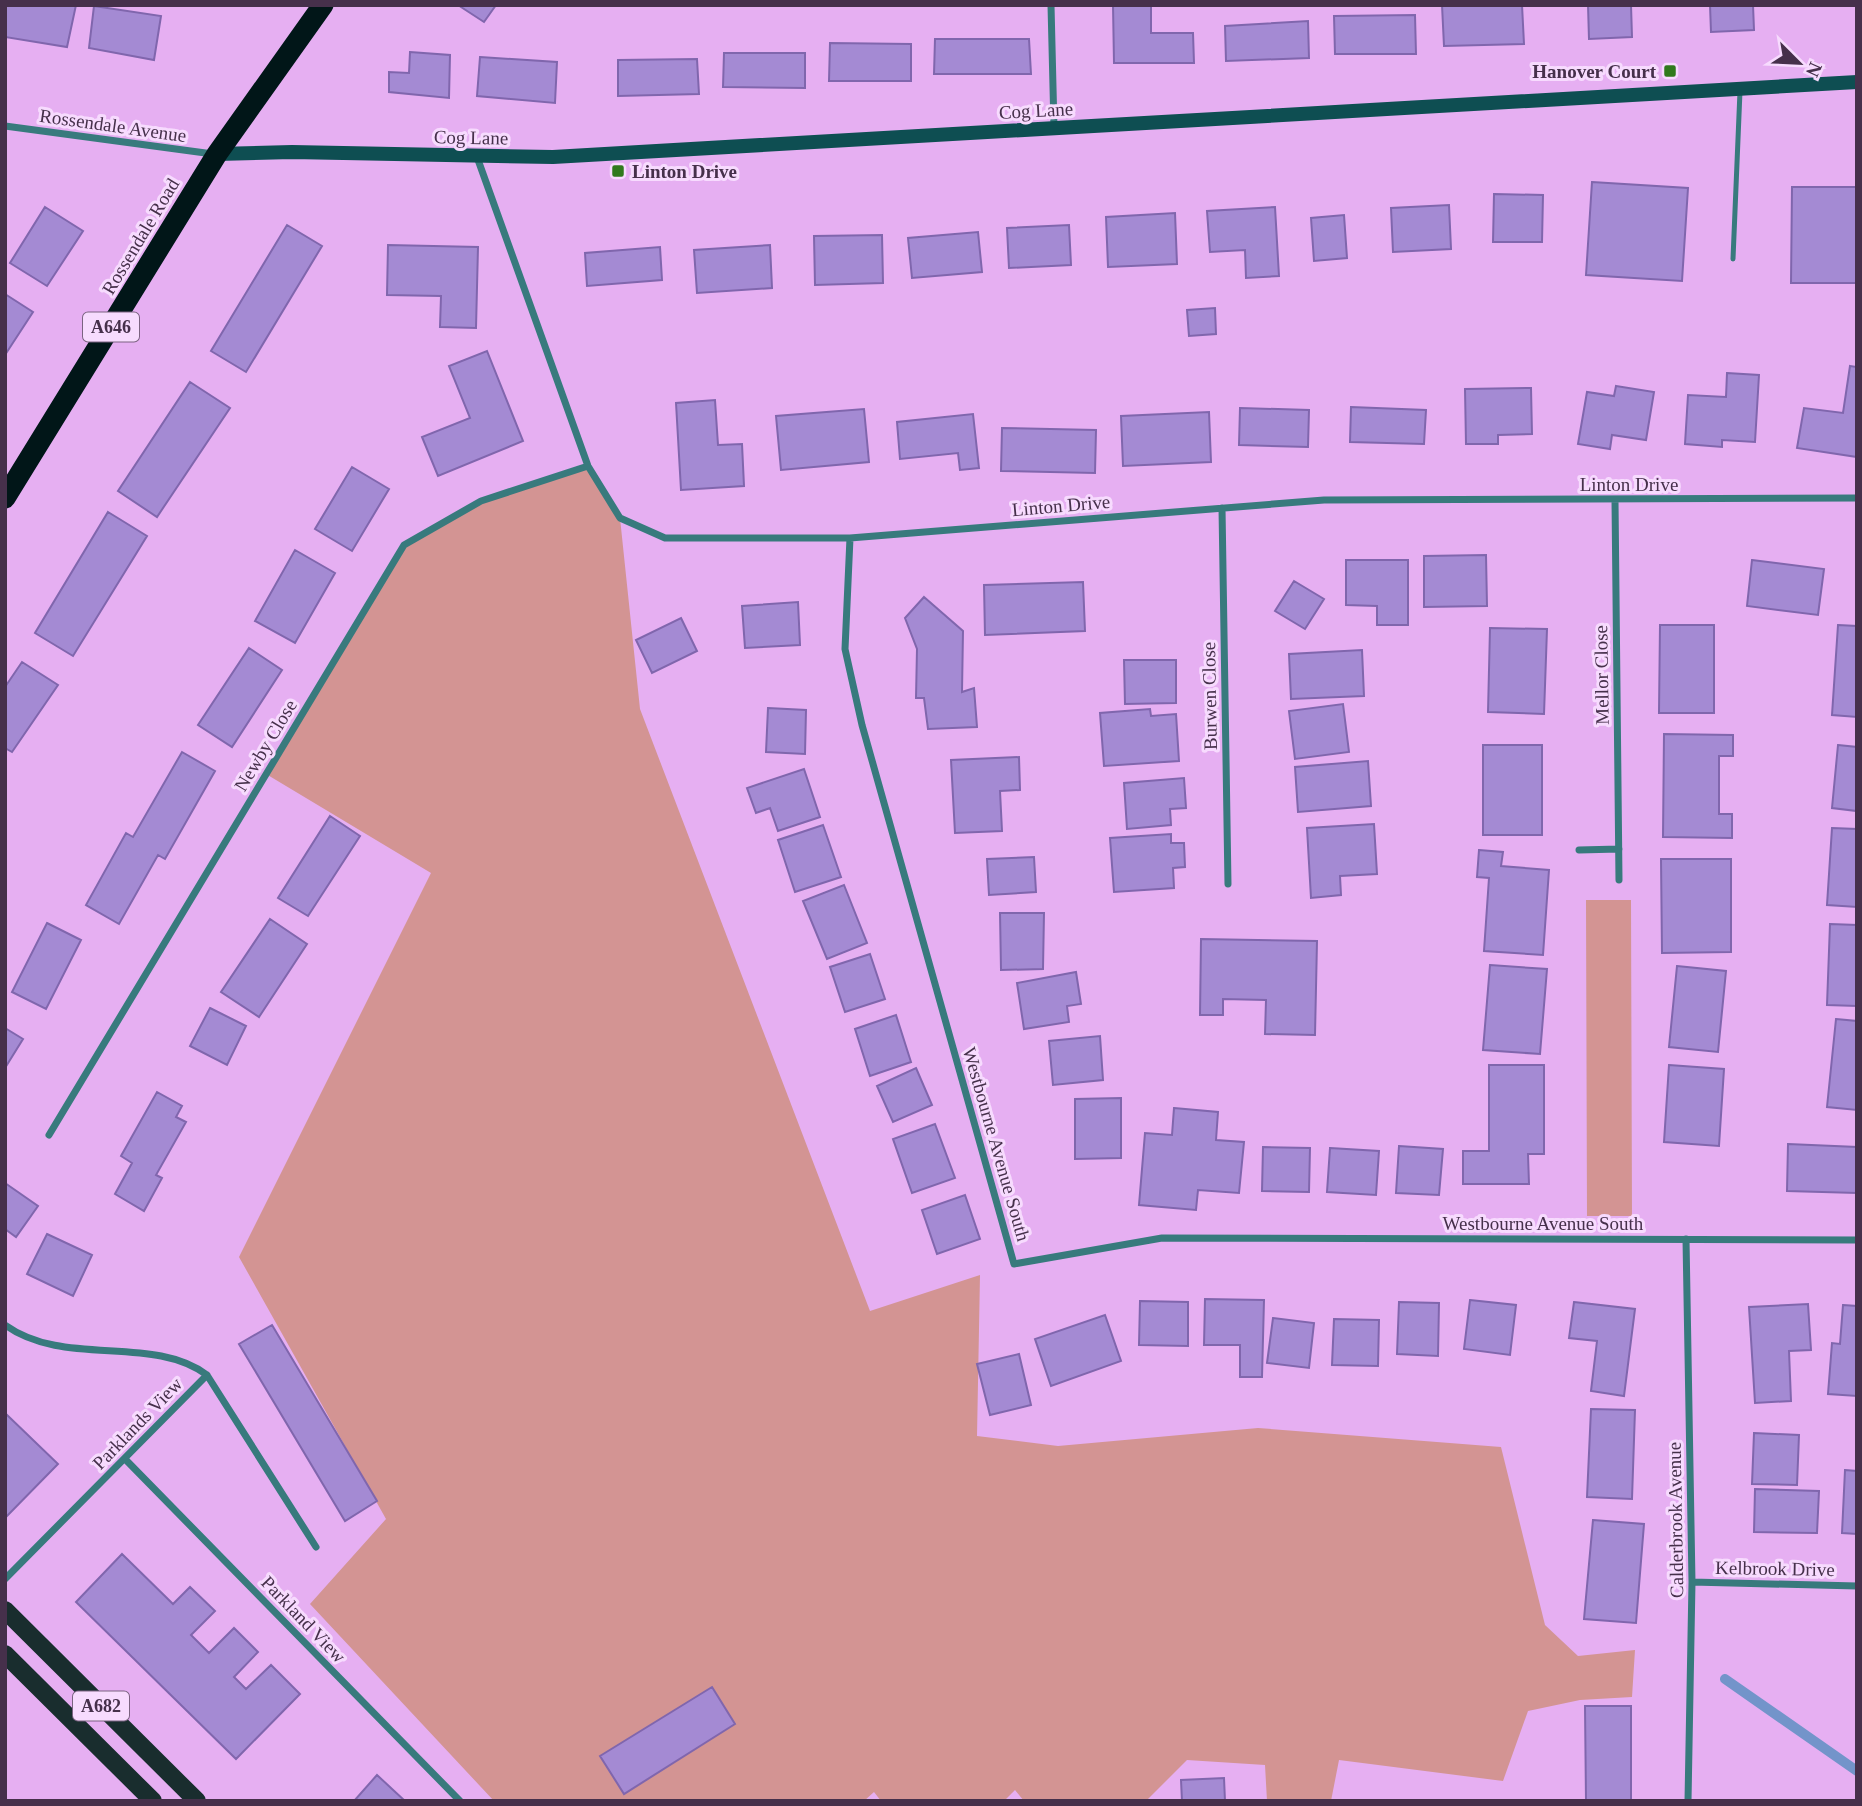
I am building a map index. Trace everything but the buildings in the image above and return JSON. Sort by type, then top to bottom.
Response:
[{"type":"highway","name":"Rossendale Road","points":[[7,492],[217,155],[323,5]]},
{"type":"main road","name":"A682","points":[[5,1610],[197,1801]]},
{"type":"main road","name":"A682","points":[[5,1654],[153,1801]]},
{"type":"street","points":[[1051,5],[1054,128]]},
{"type":"street","name":"Cog Lane","points":[[217,155],[292,152],[553,158],[1857,82]]},
{"type":"street","name":"Rossendale Avenue","points":[[5,126],[217,155]]},
{"type":"street","name":"Linton Drive","points":[[477,157],[589,467],[620,518],[665,538],[850,538],[1324,500],[1857,498]]},
{"type":"street","name":"Newby Close","points":[[49,1135],[404,545],[481,501],[589,467]]},
{"type":"street","name":"Mellor Close","points":[[1615,500],[1619,880]]},
{"type":"street","name":"Burwen Close","points":[[1222,508],[1228,884]]},
{"type":"street","name":"Westbourne Avenue South","points":[[850,538],[845,649],[862,725],[1014,1264],[1162,1238],[1857,1240]]},
{"type":"street","points":[[1580,850],[1619,849]]},
{"type":"street","name":"Calderbrook Avenue","points":[[1686,1239],[1692,1582],[1688,1801]]},
{"type":"street","points":[[5,1325],[22,1337],[65,1348],[171,1358],[192,1364],[207,1375]]},
{"type":"street","name":"Parklands View","points":[[5,1579],[207,1375],[316,1547]]},
{"type":"street","name":"Parkland View","points":[[125,1459],[460,1801]]},
{"type":"street","name":"Kelbrook Drive","points":[[1692,1582],[1857,1586]]},
{"type":"lane","points":[[1733,259],[1740,88]]},
{"type":"shaded area","points":[[588,466],[620,518],[640,709],[870,1311],[980,1275],[977,1436],[1058,1446],[1258,1428],[1501,1447],[1545,1625],[1578,1656],[1635,1650],[1632,1697],[1580,1700],[1528,1711],[1503,1781],[1339,1760],[1331,1801],[1267,1801],[1265,1765],[1187,1760],[1146,1801],[1024,1801],[1015,1790],[1004,1801],[881,1801],[874,1792],[864,1801],[494,1801],[310,1604],[386,1519],[239,1257],[431,873],[266,774],[404,545],[481,501]]},
{"type":"shaded area","points":[[1586,900],[1631,900],[1632,1216],[1587,1216]]},
{"type":"waterway","points":[[1725,1679],[1857,1771]]},
{"type":"place","name":"Hanover Court","points":[[1670,71]]},
{"type":"place","name":"Linton Drive","points":[[618,171]]}]
